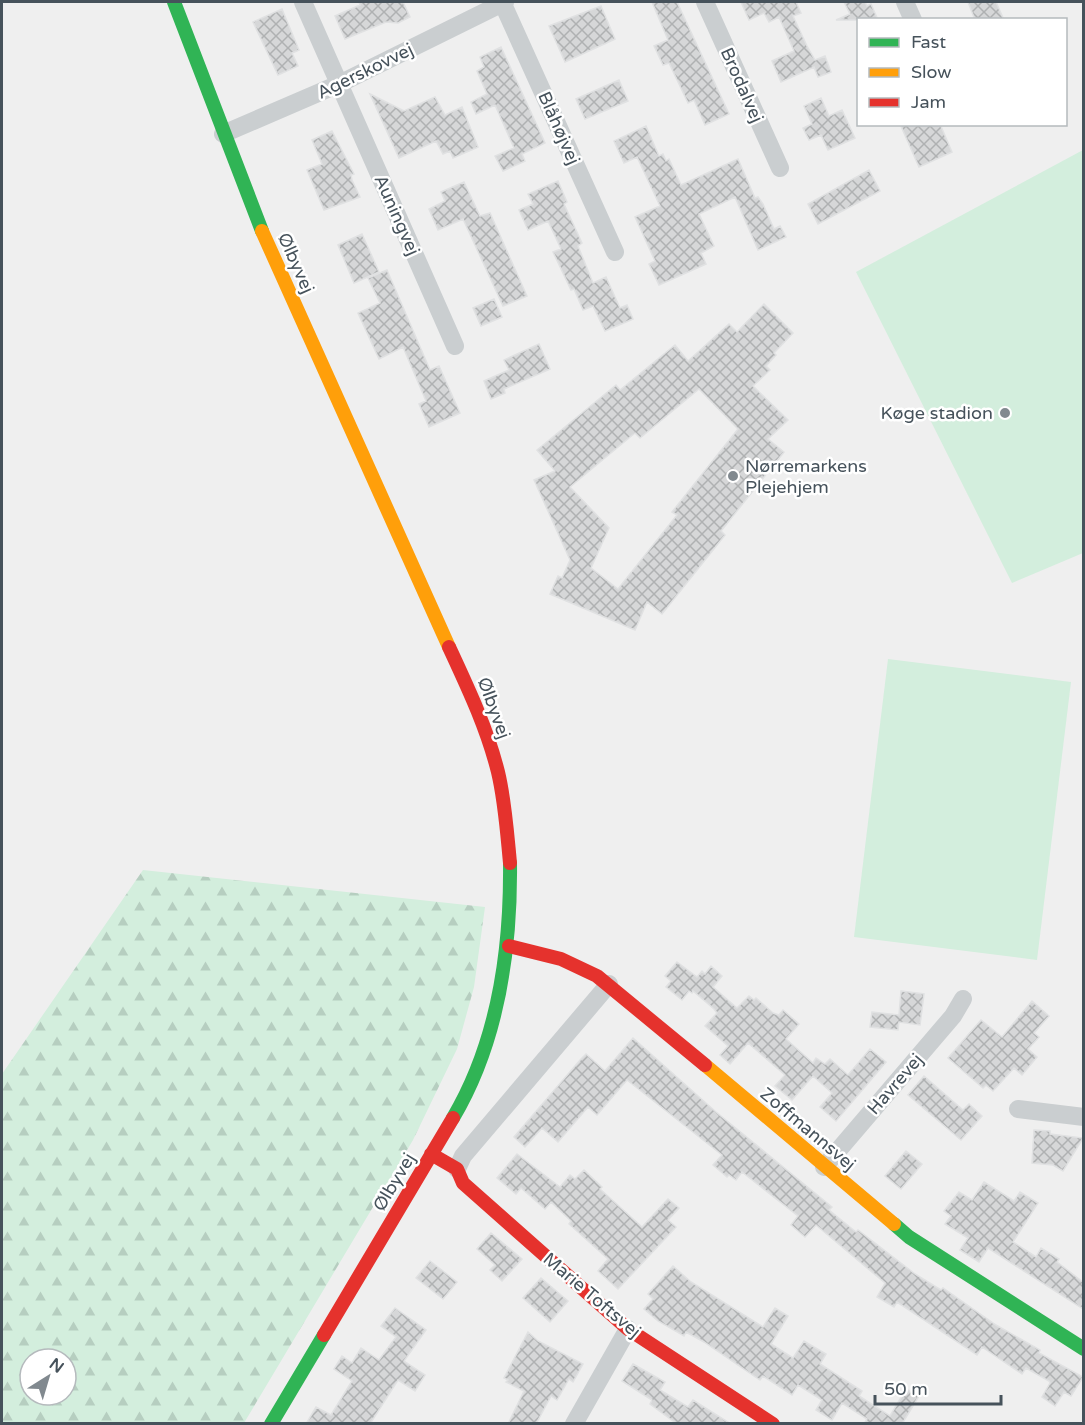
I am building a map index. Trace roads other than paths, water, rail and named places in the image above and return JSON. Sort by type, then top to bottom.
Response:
[{"type":"street","name":"Ølbyvej","points":[[174,2],[223,134],[271,252],[477,708],[500,781],[511,863],[508,946],[482,1059],[466,1096],[270,1424]]},
{"type":"street","name":"Auningvej","points":[[303,2],[455,346]]},
{"type":"street","name":"Agerskovvej","points":[[223,134],[339,84],[503,2]]},
{"type":"street","name":"Blåhøjvej","points":[[503,2],[615,252]]},
{"type":"street","name":"Brodalvej","points":[[705,2],[780,168]]},
{"type":"street","points":[[905,2],[912,18]]},
{"type":"street","name":"Zoffmannsvej","points":[[508,946],[565,959],[588,969],[609,984],[909,1237],[1083,1349]]},
{"type":"street","points":[[457,1169],[463,1156],[609,984]]},
{"type":"street","name":"Havrevej","points":[[824,1167],[953,1016],[963,999]]},
{"type":"street","points":[[1018,1110],[1083,1117]]},
{"type":"street","name":"Marie Toftsvej","points":[[432,1154],[457,1169],[463,1183],[628,1329],[773,1424]]},
{"type":"street","points":[[574,1424],[628,1329]]},
{"type":"place","name":"Køge stadion","points":[[1005,413]]},
{"type":"place","name":"Nørremarkens Plejehjem","points":[[733,476]]}]
